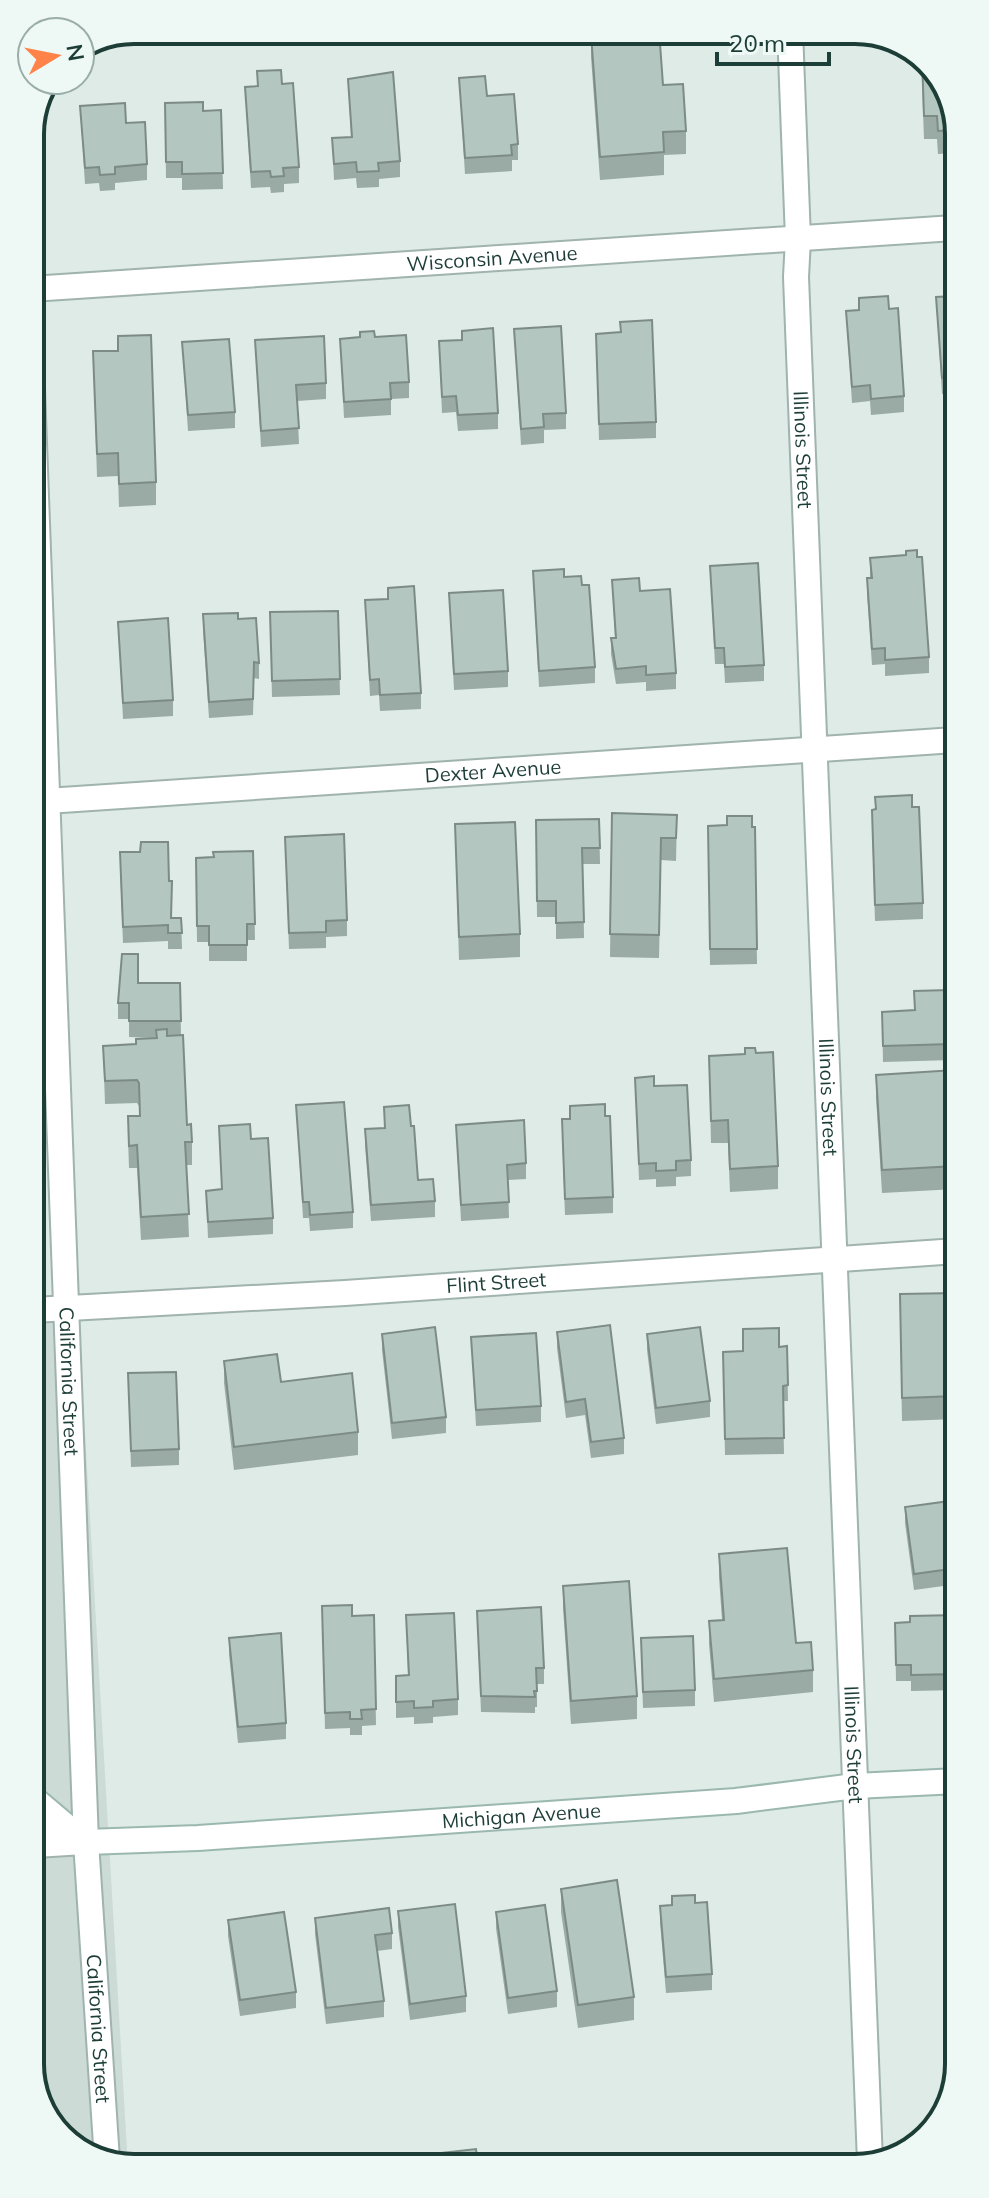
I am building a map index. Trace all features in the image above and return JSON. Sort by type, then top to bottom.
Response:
[{"type":"street","name":"Illinois Street","points":[[791,44],[798,239],[796,277],[870,2152]]},
{"type":"street","name":"Wisconsin Avenue","points":[[44,288],[945,229]]},
{"type":"street","name":"Dexter Avenue","points":[[44,802],[945,741]]},
{"type":"street","name":"California Street","points":[[44,899],[65,1308],[86,1842],[106,2149]]},
{"type":"street","name":"Flint Street","points":[[44,1309],[345,1293],[945,1252]]},
{"type":"street","name":"Michigan Avenue","points":[[44,1828],[86,1842],[198,1838],[720,1802],[855,1786],[945,1782]]},
{"type":"street","points":[[44,1807],[86,1842]]},
{"type":"street","points":[[44,1844],[86,1842]]},
{"type":"shaded area","points":[[77,1296],[127,2154],[89,2142],[70,2128],[53,2104],[45,2076],[44,1298]]},
{"type":"building","points":[[592,44],[660,44],[663,85],[683,84],[686,131],[663,132],[664,152],[600,157]]},
{"type":"building","points":[[281,70],[282,84],[293,83],[299,167],[283,168],[284,176],[271,177],[270,171],[251,172],[245,87],[258,86],[257,71]]},
{"type":"building","points":[[393,72],[400,161],[378,163],[379,171],[357,172],[356,162],[334,164],[332,138],[352,137],[348,79]]},
{"type":"building","points":[[923,75],[936,94],[945,131],[938,131],[937,116],[924,116]]},
{"type":"building","points":[[485,76],[487,96],[514,94],[518,144],[511,145],[512,155],[465,158],[459,78]]},
{"type":"building","points":[[203,102],[203,111],[221,110],[223,173],[182,174],[182,162],[166,162],[165,103]]},
{"type":"building","points":[[125,103],[126,123],[145,122],[147,164],[115,167],[115,174],[100,175],[99,167],[85,168],[80,106]]},
{"type":"building","points":[[888,296],[889,309],[898,308],[904,396],[871,399],[870,385],[852,387],[846,311],[859,310],[859,298]]},
{"type":"building","points":[[945,296],[945,378],[942,378],[936,297]]},
{"type":"building","points":[[652,320],[656,422],[599,424],[596,334],[621,332],[620,322]]},
{"type":"building","points":[[561,326],[566,413],[543,414],[544,427],[521,429],[514,329]]},
{"type":"building","points":[[493,328],[498,413],[458,415],[456,396],[442,397],[439,341],[462,340],[462,331]]},
{"type":"building","points":[[374,331],[375,337],[406,335],[409,382],[390,383],[391,399],[344,402],[340,339],[360,337],[360,332]]},
{"type":"building","points":[[151,335],[156,482],[119,484],[118,453],[97,454],[93,351],[118,351],[118,336]]},
{"type":"building","points":[[324,336],[326,383],[296,385],[299,428],[261,431],[255,340]]},
{"type":"building","points":[[229,339],[235,412],[188,415],[182,342]]},
{"type":"building","points":[[917,550],[917,557],[922,557],[929,657],[885,660],[885,648],[872,649],[867,578],[872,578],[870,558],[906,555],[906,551]]},
{"type":"building","points":[[758,563],[764,665],[725,667],[724,648],[715,648],[710,566]]},
{"type":"building","points":[[564,569],[564,577],[581,576],[582,585],[589,585],[595,667],[539,671],[533,571]]},
{"type":"building","points":[[639,578],[640,591],[670,589],[676,673],[646,675],[646,666],[616,669],[611,638],[616,638],[612,580]]},
{"type":"building","points":[[414,586],[421,693],[380,695],[379,679],[370,680],[365,600],[388,599],[388,588]]},
{"type":"building","points":[[503,590],[508,671],[454,674],[449,593]]},
{"type":"building","points":[[338,611],[340,679],[272,681],[270,612]]},
{"type":"building","points":[[238,613],[238,619],[256,618],[259,663],[254,662],[253,699],[209,702],[203,614]]},
{"type":"building","points":[[168,618],[173,700],[123,703],[118,622]]},
{"type":"building","points":[[912,795],[912,807],[919,807],[923,903],[875,905],[872,810],[876,809],[875,797]]},
{"type":"building","points":[[612,813],[677,815],[676,838],[661,838],[659,935],[610,934]]},
{"type":"building","points":[[727,816],[752,816],[752,827],[755,827],[757,949],[710,949],[708,826],[727,825]]},
{"type":"building","points":[[599,819],[600,848],[582,848],[584,922],[556,923],[556,901],[537,901],[536,820]]},
{"type":"building","points":[[515,822],[520,934],[459,937],[455,824]]},
{"type":"building","points":[[344,834],[347,920],[326,921],[326,932],[289,933],[285,837]]},
{"type":"building","points":[[141,842],[168,842],[169,881],[172,881],[171,918],[181,918],[182,933],[168,933],[168,925],[123,927],[120,852],[140,852]]},
{"type":"building","points":[[253,851],[255,924],[247,924],[247,945],[209,945],[209,926],[197,926],[196,858],[214,857],[213,852]]},
{"type":"building","points":[[122,954],[138,954],[138,983],[180,983],[181,1021],[129,1021],[129,1003],[118,1003]]},
{"type":"building","points":[[945,990],[945,1044],[883,1046],[882,1012],[915,1010],[914,991]]},
{"type":"building","points":[[167,1029],[167,1036],[183,1035],[187,1125],[191,1124],[192,1142],[185,1142],[189,1214],[141,1217],[137,1145],[129,1146],[128,1116],[140,1116],[139,1083],[137,1080],[105,1081],[103,1046],[136,1044],[136,1039],[157,1038],[156,1030]]},
{"type":"building","points":[[745,1048],[755,1048],[756,1053],[773,1052],[778,1166],[730,1169],[728,1120],[711,1121],[709,1056],[745,1054]]},
{"type":"building","points":[[945,1071],[945,1167],[882,1170],[876,1075]]},
{"type":"building","points":[[654,1076],[654,1086],[687,1085],[691,1160],[676,1161],[676,1170],[656,1171],[656,1163],[639,1164],[635,1078]]},
{"type":"building","points":[[344,1102],[353,1212],[310,1215],[309,1202],[303,1202],[296,1105]]},
{"type":"building","points":[[605,1104],[605,1116],[610,1116],[613,1197],[565,1199],[562,1119],[570,1119],[570,1106]]},
{"type":"building","points":[[409,1105],[411,1126],[414,1126],[418,1180],[433,1179],[435,1201],[371,1205],[365,1129],[385,1128],[384,1107]]},
{"type":"building","points":[[524,1120],[526,1163],[507,1165],[509,1202],[461,1205],[456,1125]]},
{"type":"building","points":[[250,1124],[251,1139],[268,1138],[273,1218],[208,1222],[206,1191],[222,1189],[219,1126]]},
{"type":"building","points":[[945,1293],[945,1396],[902,1398],[900,1294]]},
{"type":"building","points":[[610,1325],[624,1438],[591,1442],[585,1399],[566,1402],[557,1332]]},
{"type":"building","points":[[435,1327],[446,1417],[392,1423],[382,1334]]},
{"type":"building","points":[[700,1327],[710,1401],[656,1408],[647,1334]]},
{"type":"building","points":[[779,1328],[779,1347],[787,1346],[788,1385],[783,1386],[784,1438],[725,1439],[723,1352],[743,1351],[743,1329]]},
{"type":"building","points":[[536,1333],[541,1406],[476,1410],[471,1337]]},
{"type":"building","points":[[277,1354],[281,1382],[352,1373],[358,1432],[234,1447],[224,1361]]},
{"type":"building","points":[[176,1372],[179,1449],[131,1451],[128,1373]]},
{"type":"building","points":[[945,1502],[945,1570],[914,1574],[905,1507]]},
{"type":"building","points":[[787,1548],[796,1643],[811,1642],[813,1670],[714,1679],[709,1621],[724,1620],[719,1554]]},
{"type":"building","points":[[629,1581],[637,1696],[571,1701],[563,1586]]},
{"type":"building","points":[[352,1605],[352,1616],[374,1615],[376,1709],[361,1710],[362,1719],[350,1719],[350,1712],[325,1713],[322,1606]]},
{"type":"building","points":[[541,1607],[544,1668],[536,1668],[535,1697],[481,1696],[477,1611]]},
{"type":"building","points":[[454,1613],[458,1699],[433,1701],[433,1707],[414,1708],[414,1701],[396,1702],[396,1676],[409,1675],[406,1615]]},
{"type":"building","points":[[945,1615],[945,1674],[911,1675],[911,1665],[896,1665],[895,1623],[910,1622],[910,1616]]},
{"type":"building","points":[[281,1633],[286,1723],[238,1727],[229,1638]]},
{"type":"building","points":[[693,1636],[695,1690],[643,1692],[641,1638]]},
{"type":"building","points":[[617,1880],[634,1997],[578,2005],[561,1889]]},
{"type":"building","points":[[695,1895],[695,1903],[707,1902],[712,1974],[666,1977],[660,1906],[672,1905],[672,1896]]},
{"type":"building","points":[[455,1904],[466,1996],[410,2004],[398,1911]]},
{"type":"building","points":[[545,1905],[557,1991],[508,1998],[496,1912]]},
{"type":"building","points":[[389,1908],[392,1933],[375,1935],[384,2001],[326,2008],[315,1918]]},
{"type":"building","points":[[284,1912],[296,1992],[240,2000],[228,1920]]},
{"type":"building","points":[[476,2149],[477,2154],[433,2154]]}]
